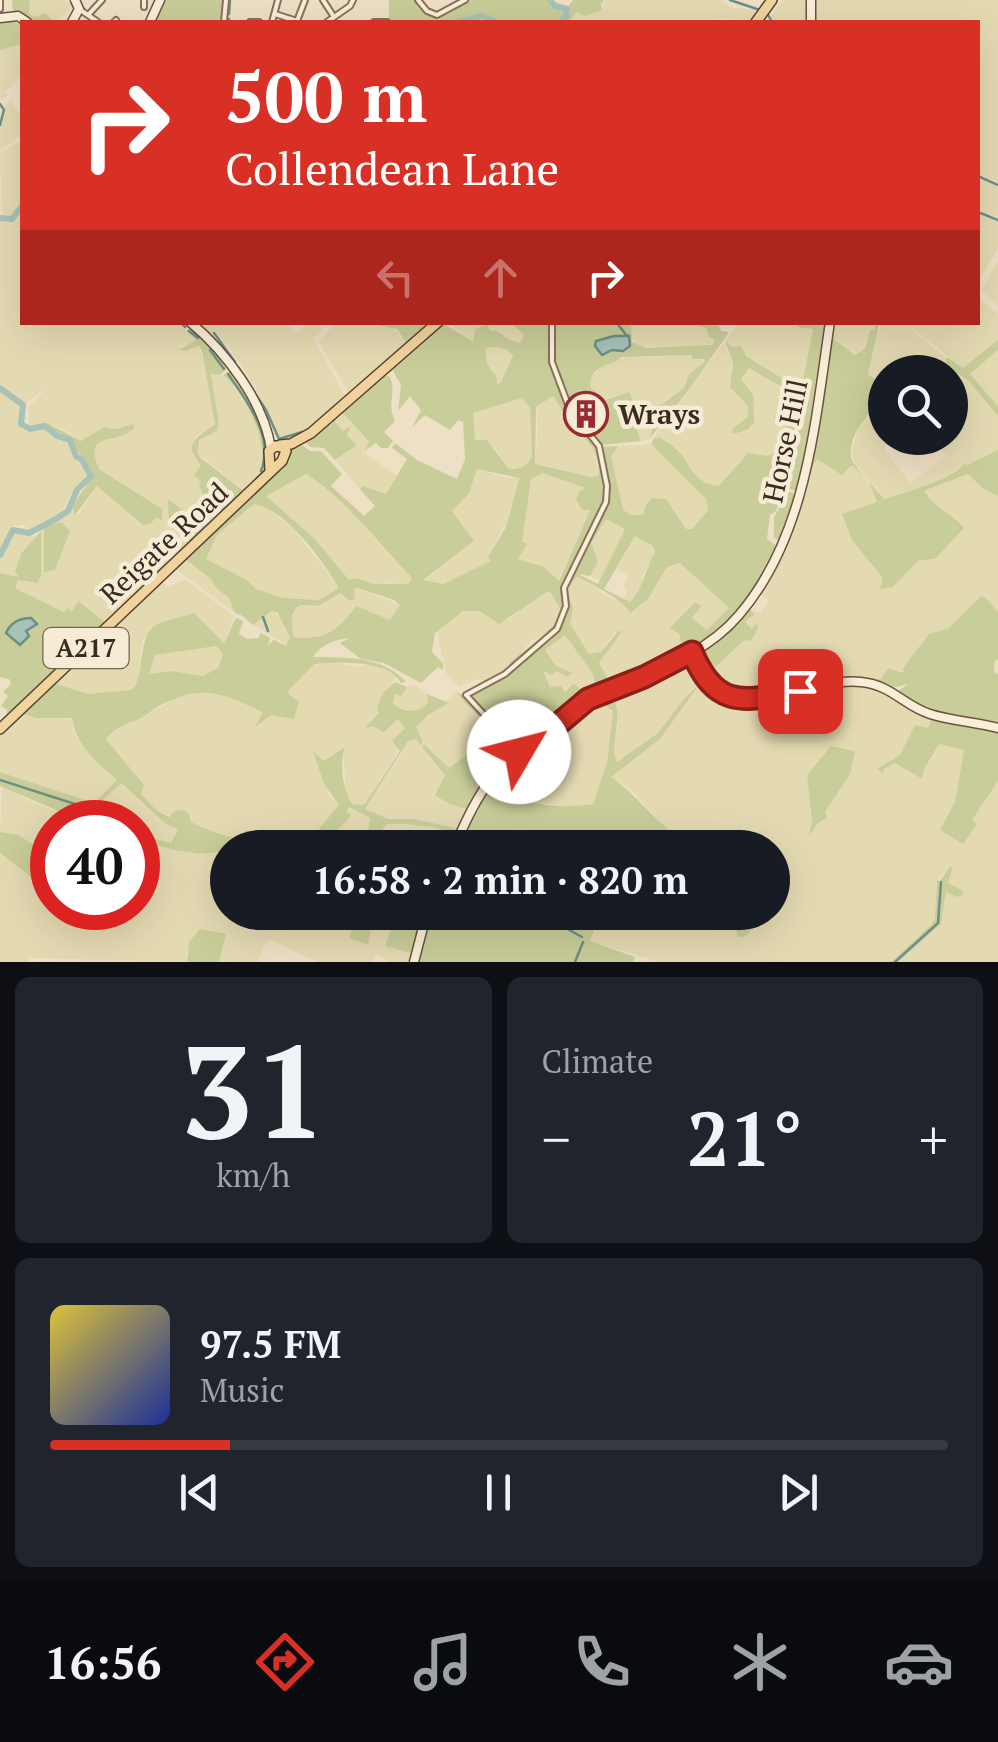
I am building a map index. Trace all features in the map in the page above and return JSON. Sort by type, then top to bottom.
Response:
[{"type":"main road","name":"Reigate Road","points":[[0,729],[277,452],[316,429],[435,325]]},
{"type":"street","points":[[144,0],[144,8]]},
{"type":"street","points":[[273,20],[278,0]]},
{"type":"street","points":[[324,0],[342,20]]},
{"type":"street","points":[[329,20],[353,0]]},
{"type":"street","points":[[418,0],[434,14],[443,14],[462,1]]},
{"type":"street","points":[[0,1],[0,9]]},
{"type":"street","points":[[89,14],[101,3]]},
{"type":"street","points":[[77,5],[94,20]]},
{"type":"street","points":[[386,20],[387,13]]},
{"type":"street","points":[[275,14],[292,20]]},
{"type":"street","points":[[0,18],[18,16],[24,20]]},
{"type":"street","points":[[193,325],[223,356],[259,411],[277,452]]},
{"type":"street","points":[[519,752],[466,694],[505,674],[558,629],[566,606],[564,588],[608,495],[599,446],[570,410],[554,368],[552,325]]},
{"type":"street","name":"Horse Hill","points":[[463,830],[482,793],[508,760],[537,742],[588,699],[644,677],[692,652],[740,615],[786,535],[807,469],[830,325]]},
{"type":"street","points":[[692,652],[708,683],[734,698],[756,700],[825,685],[860,682],[893,691],[934,716],[998,728]]},
{"type":"street","points":[[414,962],[422,930]]},
{"type":"shaded area","points":[[30,0],[65,0],[73,6],[57,20],[45,14],[29,14]]},
{"type":"shaded area","points":[[604,0],[722,0],[730,7],[756,14],[751,20],[570,20],[577,12],[602,10]]},
{"type":"shaded area","points":[[783,0],[807,0],[807,20],[768,20]]},
{"type":"shaded area","points":[[815,0],[998,0],[998,182],[980,174],[980,20],[815,20]]},
{"type":"shaded area","points":[[20,45],[20,77],[5,92],[8,95],[3,100],[0,97],[0,50]]},
{"type":"shaded area","points":[[12,100],[20,112],[20,135],[0,151],[0,129],[6,111],[4,106]]},
{"type":"shaded area","points":[[20,141],[20,205],[12,216],[2,216],[0,153]]},
{"type":"shaded area","points":[[980,178],[998,188],[998,217],[980,212]]},
{"type":"shaded area","points":[[20,211],[20,325],[179,325],[197,341],[179,348],[199,346],[209,379],[215,424],[196,436],[193,456],[202,465],[202,493],[215,506],[219,518],[208,529],[169,500],[178,530],[194,543],[184,552],[162,552],[171,561],[107,624],[76,608],[65,612],[14,588],[18,580],[36,583],[41,531],[68,514],[72,506],[78,515],[97,486],[143,525],[156,518],[118,480],[98,469],[95,462],[93,452],[97,443],[134,425],[104,427],[77,440],[71,433],[48,424],[36,428],[29,424],[29,407],[47,387],[25,404],[0,387],[0,220],[12,221]]},
{"type":"shaded area","points":[[980,214],[998,222],[998,248],[980,280]]},
{"type":"shaded area","points":[[998,261],[998,306],[981,290]]},
{"type":"shaded area","points":[[980,300],[998,314],[998,340],[968,364],[968,355],[947,355],[910,326],[942,355],[871,355],[879,325],[980,325]]},
{"type":"shaded area","points":[[288,325],[296,333],[305,325],[320,325],[323,330],[313,338],[346,397],[311,429],[288,438],[278,437],[242,366],[224,341],[203,328]]},
{"type":"shaded area","points":[[334,325],[378,325],[394,328],[408,345],[349,394],[318,341]]},
{"type":"shaded area","points":[[450,325],[513,325],[524,335],[520,343],[497,330],[477,335],[474,341]]},
{"type":"shaded area","points":[[631,325],[697,325],[706,328],[716,340],[704,348],[636,346]]},
{"type":"shaded area","points":[[738,325],[797,325],[814,329],[802,386],[797,388],[725,341]]},
{"type":"shaded area","points":[[832,325],[875,325],[865,349],[855,355],[829,338]]},
{"type":"shaded area","points":[[629,336],[630,346],[602,355],[596,341]]},
{"type":"shaded area","points":[[724,343],[733,363],[730,369],[748,405],[748,417],[733,434],[752,414],[753,395],[741,379],[749,368],[800,396],[794,409],[778,422],[787,426],[789,445],[768,456],[745,456],[720,486],[706,485],[686,466],[680,451],[654,437]]},
{"type":"shaded area","points":[[496,347],[513,356],[501,382],[496,384],[485,355],[486,348]]},
{"type":"shaded area","points":[[998,350],[998,406],[970,374]]},
{"type":"shaded area","points":[[635,355],[691,355],[706,362],[689,374],[684,388],[664,401],[650,438],[641,441],[635,425],[628,427],[633,443],[619,409],[629,392],[606,400],[591,388],[590,379],[604,363]]},
{"type":"shaded area","points":[[211,374],[227,376],[253,416],[262,440],[263,464],[252,487],[242,490],[198,453],[199,440],[219,429]]},
{"type":"shaded area","points":[[968,380],[998,416],[998,450],[945,479],[885,499],[854,463],[852,451],[857,431],[868,418],[868,455],[889,455],[910,483],[947,456],[968,455]]},
{"type":"shaded area","points":[[0,390],[20,404],[22,429],[44,429],[55,438],[70,442],[73,455],[88,474],[62,513],[32,531],[23,525],[13,526],[0,551]]},
{"type":"shaded area","points":[[553,396],[575,430],[594,448],[599,475],[591,477],[535,464],[536,407]]},
{"type":"shaded area","points":[[522,398],[530,407],[532,455],[520,470],[509,469],[496,449],[475,440],[473,413]]},
{"type":"shaded area","points":[[341,411],[369,443],[362,451],[397,476],[386,495],[363,486],[360,489],[335,460],[357,445],[334,421]]},
{"type":"shaded area","points":[[651,444],[706,499],[708,509],[692,530],[685,529],[666,500],[652,499],[644,515],[622,510],[611,455],[618,446]]},
{"type":"shaded area","points":[[816,459],[852,464],[876,493],[877,502],[842,515],[852,540],[893,587],[956,519],[938,509],[923,492],[968,474],[983,489],[998,496],[998,612],[985,597],[980,597],[949,628],[929,634],[903,668],[905,674],[889,668],[881,679],[736,697],[705,676],[748,638],[751,629],[745,622],[755,614],[753,608],[760,613],[769,600],[758,592],[787,540]]},
{"type":"shaded area","points":[[477,469],[508,478],[519,477],[505,527],[489,557],[492,561],[443,584],[423,581],[474,541],[451,511],[469,493]]},
{"type":"shaded area","points":[[541,473],[587,488],[590,509],[558,581],[543,567],[518,559],[526,543],[522,542],[531,479]]},
{"type":"shaded area","points":[[306,474],[351,508],[412,578],[408,584],[349,581],[315,539],[265,495]]},
{"type":"shaded area","points":[[254,504],[264,506],[292,527],[340,588],[319,600],[283,598],[256,589],[245,579],[205,559],[217,535]]},
{"type":"shaded area","points":[[605,519],[625,529],[600,581],[590,576],[591,543]]},
{"type":"shaded area","points":[[16,531],[35,536],[21,562],[19,577],[0,573],[0,560]]},
{"type":"shaded area","points":[[635,536],[652,545],[655,552],[630,603],[624,599],[627,593],[623,586],[629,576],[617,569]]},
{"type":"shaded area","points":[[184,558],[229,598],[235,613],[175,568]]},
{"type":"shaded area","points":[[680,563],[729,608],[707,630],[691,618],[694,602],[679,621],[678,634],[684,647],[609,682],[599,663],[621,632],[615,632],[601,652],[589,654],[582,648],[570,624],[573,609],[567,589],[572,580],[576,577],[587,581],[622,602],[630,613],[648,599],[667,567]]},
{"type":"shaded area","points":[[185,579],[234,616],[224,643],[194,613],[151,629],[142,641],[138,680],[131,690],[88,694],[53,683],[160,581],[169,587]]},
{"type":"shaded area","points":[[353,589],[400,605],[390,621],[356,607],[338,631],[316,640],[293,637],[292,615],[296,608],[314,607],[340,593],[351,601]]},
{"type":"shaded area","points":[[547,592],[562,612],[557,623],[547,634],[532,640],[504,673],[459,686],[446,673],[437,631],[463,611],[480,611],[508,620]]},
{"type":"shaded area","points":[[273,611],[285,621],[290,639],[287,645],[253,625]]},
{"type":"shaded area","points":[[31,618],[37,624],[26,631],[29,636],[20,645],[6,633],[16,621]]},
{"type":"shaded area","points":[[565,635],[594,674],[596,684],[581,691],[571,687],[565,692],[550,687],[545,679],[543,671],[571,672],[556,666],[545,650]]},
{"type":"shaded area","points":[[217,645],[223,654],[218,668],[203,676],[172,671],[149,675],[155,655]]},
{"type":"shaded area","points":[[692,663],[700,681],[658,733],[617,762],[613,745],[619,723],[612,698]]},
{"type":"shaded area","points":[[373,664],[398,676],[384,693],[372,726],[381,731],[398,719],[406,728],[408,741],[416,739],[420,745],[423,741],[416,727],[449,703],[446,701],[457,692],[501,741],[502,749],[485,774],[449,768],[425,744],[443,770],[450,802],[468,810],[460,829],[414,819],[387,819],[364,809],[402,753],[398,751],[364,805],[352,804],[346,793],[343,748],[322,761],[314,755],[329,795],[339,805],[319,830],[211,830],[160,812],[160,800],[146,800],[140,794],[144,785],[106,739],[127,721],[138,720],[176,698],[206,690],[225,694],[271,715],[309,665]]},
{"type":"shaded area","points":[[702,681],[727,700],[753,704],[824,687],[881,688],[931,720],[928,728],[909,740],[901,755],[887,762],[884,769],[895,763],[924,769],[939,744],[964,750],[955,802],[941,830],[963,843],[972,820],[998,781],[998,962],[898,962],[941,924],[946,892],[961,890],[947,883],[953,868],[950,866],[937,881],[932,924],[891,962],[659,962],[590,941],[594,930],[790,930],[790,830],[668,830],[630,789],[610,777],[660,739]],"holes":[[[850,748],[855,752],[850,774],[810,832],[807,775],[830,751]]]},
{"type":"shaded area","points":[[415,685],[427,694],[428,702],[423,708],[415,712],[394,706],[395,694],[401,696],[407,687]]},
{"type":"shaded area","points":[[597,699],[613,711],[607,763],[593,805],[527,802],[500,793],[524,753]]},
{"type":"shaded area","points":[[20,713],[36,718],[72,719],[74,734],[87,752],[118,780],[98,800],[85,800],[0,772],[0,733]]},
{"type":"shaded area","points":[[120,783],[139,800],[102,800]]},
{"type":"shaded area","points":[[2,785],[30,801],[30,842],[20,835],[0,832]]},
{"type":"shaded area","points":[[349,807],[370,817],[367,830],[336,830],[345,823]]},
{"type":"shaded area","points":[[160,819],[178,829],[171,843],[160,840]]},
{"type":"shaded area","points":[[387,824],[446,830],[382,830]]},
{"type":"shaded area","points":[[160,845],[210,852],[210,930],[395,930],[415,954],[412,962],[389,962],[376,953],[372,962],[318,962],[271,940],[266,941],[258,962],[219,962],[226,934],[186,951],[187,962],[29,958],[28,962],[0,962],[0,853],[30,876],[30,930],[160,930]]},
{"type":"green space","points":[[12,0],[30,0],[29,14],[35,17],[45,13],[53,20],[27,20],[22,13],[13,13]]},
{"type":"green space","points":[[162,0],[224,0],[219,20],[154,20]]},
{"type":"green space","points":[[389,0],[415,0],[431,15],[439,16],[466,0],[549,0],[551,6],[566,13],[560,20],[498,20],[482,14],[463,20],[389,20]]},
{"type":"green space","points":[[552,0],[568,7],[573,0],[604,0],[602,10],[585,16],[577,12],[570,20],[563,20],[570,13],[569,8]]},
{"type":"green space","points":[[0,23],[20,24],[20,45],[0,50]]},
{"type":"green space","points":[[377,325],[423,325],[426,330],[408,345],[397,329]]},
{"type":"green space","points":[[440,325],[473,341],[475,329],[487,325],[490,331],[496,330],[520,343],[524,335],[513,325],[551,325],[549,357],[572,411],[553,363],[554,325],[631,325],[632,342],[646,348],[712,345],[715,340],[706,328],[697,325],[719,325],[721,331],[729,332],[650,438],[654,422],[662,414],[659,406],[684,388],[689,374],[704,359],[693,359],[691,355],[622,357],[596,371],[591,388],[606,400],[629,392],[634,403],[619,410],[627,427],[635,424],[641,441],[601,445],[581,421],[598,447],[618,446],[611,456],[623,510],[643,515],[652,498],[666,499],[686,529],[692,529],[708,510],[706,499],[651,444],[654,438],[660,437],[677,450],[700,479],[719,486],[748,453],[768,456],[788,445],[791,436],[787,427],[774,418],[779,410],[786,413],[794,409],[800,397],[749,368],[741,379],[753,395],[754,423],[733,434],[732,429],[748,417],[748,406],[730,387],[733,363],[725,341],[733,347],[741,346],[746,356],[798,388],[802,386],[813,329],[798,325],[827,325],[825,338],[833,339],[855,355],[865,349],[870,330],[879,325],[872,355],[868,355],[868,416],[852,445],[855,465],[885,499],[941,480],[963,464],[998,450],[998,496],[983,489],[968,474],[924,491],[964,528],[936,558],[918,561],[893,587],[880,589],[883,578],[852,540],[842,514],[877,502],[869,482],[852,465],[842,475],[817,459],[811,468],[804,468],[797,491],[780,487],[796,495],[788,524],[778,541],[774,537],[774,517],[780,500],[770,515],[767,539],[778,547],[745,605],[692,657],[702,678],[688,663],[613,698],[617,762],[658,733],[702,681],[660,739],[611,777],[669,830],[461,830],[469,810],[435,795],[445,775],[422,747],[424,744],[449,768],[469,753],[486,774],[502,749],[489,727],[457,692],[466,697],[493,681],[552,626],[562,612],[547,592],[499,624],[480,611],[463,611],[435,633],[432,652],[443,663],[443,670],[438,667],[421,683],[384,663],[361,659],[340,643],[350,638],[324,646],[313,657],[376,663],[397,674],[406,682],[401,683],[395,675],[375,666],[314,664],[289,690],[288,694],[299,702],[294,719],[271,715],[255,727],[263,712],[223,696],[200,693],[174,699],[106,739],[144,785],[141,794],[147,800],[140,800],[121,783],[103,800],[97,800],[117,780],[83,746],[72,718],[36,718],[20,713],[53,683],[88,694],[131,690],[152,628],[194,613],[224,643],[236,618],[243,621],[239,634],[248,639],[258,638],[261,633],[270,638],[268,645],[274,640],[286,646],[290,638],[278,613],[272,611],[253,625],[235,613],[229,598],[184,558],[292,449],[302,445],[310,451],[321,451],[342,474],[331,486],[364,516],[375,506],[360,489],[362,486],[386,494],[407,459],[392,448],[395,443],[417,460],[457,479],[465,459],[463,422],[458,420],[450,430],[425,415],[412,427],[421,410],[410,396],[398,411],[401,385],[391,367]],"holes":[[[497,347],[513,356],[497,384],[486,352],[486,348]],[[553,396],[594,450],[599,475],[591,477],[535,464],[536,407]],[[522,398],[530,408],[529,462],[509,469],[487,440],[475,440],[473,413]],[[477,469],[519,478],[506,527],[488,557],[491,561],[443,584],[423,580],[474,541],[452,511],[469,493]],[[542,473],[586,488],[576,499],[582,510],[590,510],[559,581],[544,567],[518,559],[527,544],[522,542],[531,479]],[[306,474],[349,510],[412,578],[408,584],[349,580],[315,539],[266,496]],[[254,504],[266,508],[291,526],[314,551],[339,588],[319,600],[283,598],[256,589],[206,559],[217,535]],[[606,519],[625,529],[598,584],[578,574],[590,576],[598,562],[591,543]],[[635,536],[652,545],[655,552],[630,602],[604,589]],[[680,563],[729,608],[707,630],[692,618],[701,606],[695,602],[670,628],[679,634],[683,647],[609,681],[599,663],[621,633],[619,630],[601,652],[589,654],[570,624],[573,609],[567,589],[577,577],[615,598],[630,613],[648,599],[667,567]],[[354,589],[400,605],[390,620],[356,606],[343,622],[322,636],[293,637],[292,615],[296,608],[318,606],[340,593],[350,601],[355,599]],[[565,635],[593,674],[595,683],[581,691],[574,683],[565,692],[561,686],[550,687],[543,671],[551,675],[557,671],[567,677],[573,673],[556,666],[545,650]],[[216,646],[223,654],[218,668],[203,676],[172,671],[149,674],[155,655]],[[597,699],[613,711],[607,763],[593,804],[546,805],[500,793],[524,753]]]},
{"type":"green space","points":[[192,326],[228,367],[220,375],[211,374],[219,425],[217,431],[199,440],[198,453],[242,490],[255,482],[261,468],[259,434],[243,399],[223,375],[230,371],[256,410],[270,463],[258,483],[222,515],[202,493],[201,481],[194,475],[201,465],[192,451],[194,441],[215,424],[202,351],[199,346],[179,350],[196,340],[186,331]]},
{"type":"green space","points":[[998,340],[998,350],[970,374],[998,406],[998,416],[968,380],[968,364]]},
{"type":"green space","points":[[383,374],[392,382],[395,421],[384,432],[393,441],[388,448],[376,443],[363,452],[369,442],[341,411]]},
{"type":"green space","points":[[337,415],[335,422],[343,431],[351,426],[347,435],[357,445],[335,460],[324,448],[306,443],[328,423],[332,424]]},
{"type":"green space","points":[[47,423],[81,441],[104,427],[116,429],[134,424],[127,433],[98,444],[95,457],[99,469],[162,509],[162,520],[156,518],[143,525],[97,486],[75,515],[72,506],[93,476],[73,441],[56,435]]},
{"type":"green space","points":[[168,499],[208,529],[194,543],[169,525]]},
{"type":"green space","points":[[61,522],[70,531],[55,570],[44,572],[44,527]]},
{"type":"green space","points":[[41,531],[41,576],[37,583],[18,580],[15,588],[64,612],[68,608],[72,611],[78,601],[107,624],[85,645],[76,637],[81,631],[76,626],[65,637],[82,648],[7,717],[7,710],[1,706],[8,696],[3,692],[11,684],[9,679],[0,677],[0,573],[19,577],[15,572],[21,554]]},
{"type":"green space","points":[[980,597],[985,597],[998,612],[998,659],[994,672],[998,674],[998,726],[934,714],[898,691],[908,684],[892,688],[826,681],[881,679],[888,668],[904,673],[903,668],[929,634],[949,628]]},
{"type":"green space","points":[[748,608],[755,614],[745,622],[752,629],[755,624],[759,627],[751,641],[745,640],[705,676],[697,654]]},
{"type":"green space","points":[[395,682],[407,687],[401,696],[395,694],[393,703],[411,711],[428,702],[427,694],[449,703],[416,727],[423,742],[420,745],[416,739],[408,741],[365,809],[388,819],[414,819],[460,830],[387,824],[382,830],[368,830],[370,818],[349,807],[347,812],[351,815],[337,830],[318,830],[339,805],[324,784],[313,751],[323,761],[345,747],[342,769],[346,791],[352,804],[364,805],[400,751],[392,741],[405,728],[398,719],[384,732],[372,726],[365,728],[379,713],[377,707],[383,693]]},
{"type":"green space","points":[[931,720],[998,731],[998,781],[972,820],[977,824],[963,844],[940,830],[955,802],[964,750],[939,744],[922,779],[895,763],[884,769],[883,774],[877,769],[900,755],[915,725],[928,728]]},
{"type":"green space","points":[[831,746],[855,751],[850,774],[825,812],[827,818],[809,836],[812,821],[807,775]]},
{"type":"green space","points":[[0,772],[85,800],[33,800],[0,786]]},
{"type":"green space","points":[[184,810],[191,822],[210,830],[210,853],[160,846],[160,840],[171,843],[178,829],[166,824],[160,812],[170,817],[174,811]]},
{"type":"green space","points":[[0,832],[19,835],[30,842],[30,876],[0,853]]},
{"type":"green space","points":[[950,866],[953,868],[948,883],[962,890],[963,895],[957,897],[946,892],[941,924],[898,962],[891,962],[932,924],[937,880]]},
{"type":"green space","points":[[200,929],[226,934],[219,962],[187,962],[189,942]]},
{"type":"green space","points":[[352,930],[370,930],[368,945],[349,938]]},
{"type":"green space","points":[[391,930],[421,930],[415,954],[385,946]]},
{"type":"green space","points":[[425,930],[594,930],[590,941],[635,957],[633,962],[417,962]]},
{"type":"green space","points":[[736,930],[752,930],[744,937],[738,937]]},
{"type":"waterway","points":[[229,14],[230,0]]},
{"type":"waterway","points":[[550,0],[567,9],[562,20]]},
{"type":"waterway","points":[[730,0],[760,10]]},
{"type":"waterway","points":[[767,13],[771,20]]},
{"type":"waterway","points":[[466,20],[482,16],[492,20]]},
{"type":"waterway","points":[[0,104],[4,110],[0,125]]},
{"type":"waterway","points":[[980,177],[998,185]]},
{"type":"waterway","points":[[0,218],[12,219],[20,209]]},
{"type":"waterway","points":[[980,213],[998,220]]},
{"type":"waterway","points":[[618,325],[627,336]]},
{"type":"waterway","points":[[189,331],[198,338]]},
{"type":"waterway","points":[[214,333],[235,362]]},
{"type":"waterway","points":[[210,350],[224,369]]},
{"type":"waterway","points":[[238,367],[266,410],[279,439],[302,432]]},
{"type":"waterway","points":[[228,374],[262,432],[261,471]]},
{"type":"waterway","points":[[0,388],[23,405],[21,424],[30,429],[45,426],[70,440],[91,476],[77,490],[68,511],[29,533],[13,530],[0,555]]},
{"type":"waterway","points":[[263,617],[268,631]]},
{"type":"waterway","points":[[0,780],[62,800]]},
{"type":"waterway","points":[[895,962],[938,923],[941,882]]},
{"type":"waterway","points":[[569,930],[582,937]]},
{"type":"waterway","points":[[575,962],[583,942]]},
{"type":"place","name":"Wrays","points":[[586,414]]},
{"type":"route","points":[[519,752],[537,742],[588,699],[644,677],[692,652],[708,683],[728,696],[750,700],[800,691]]}]
